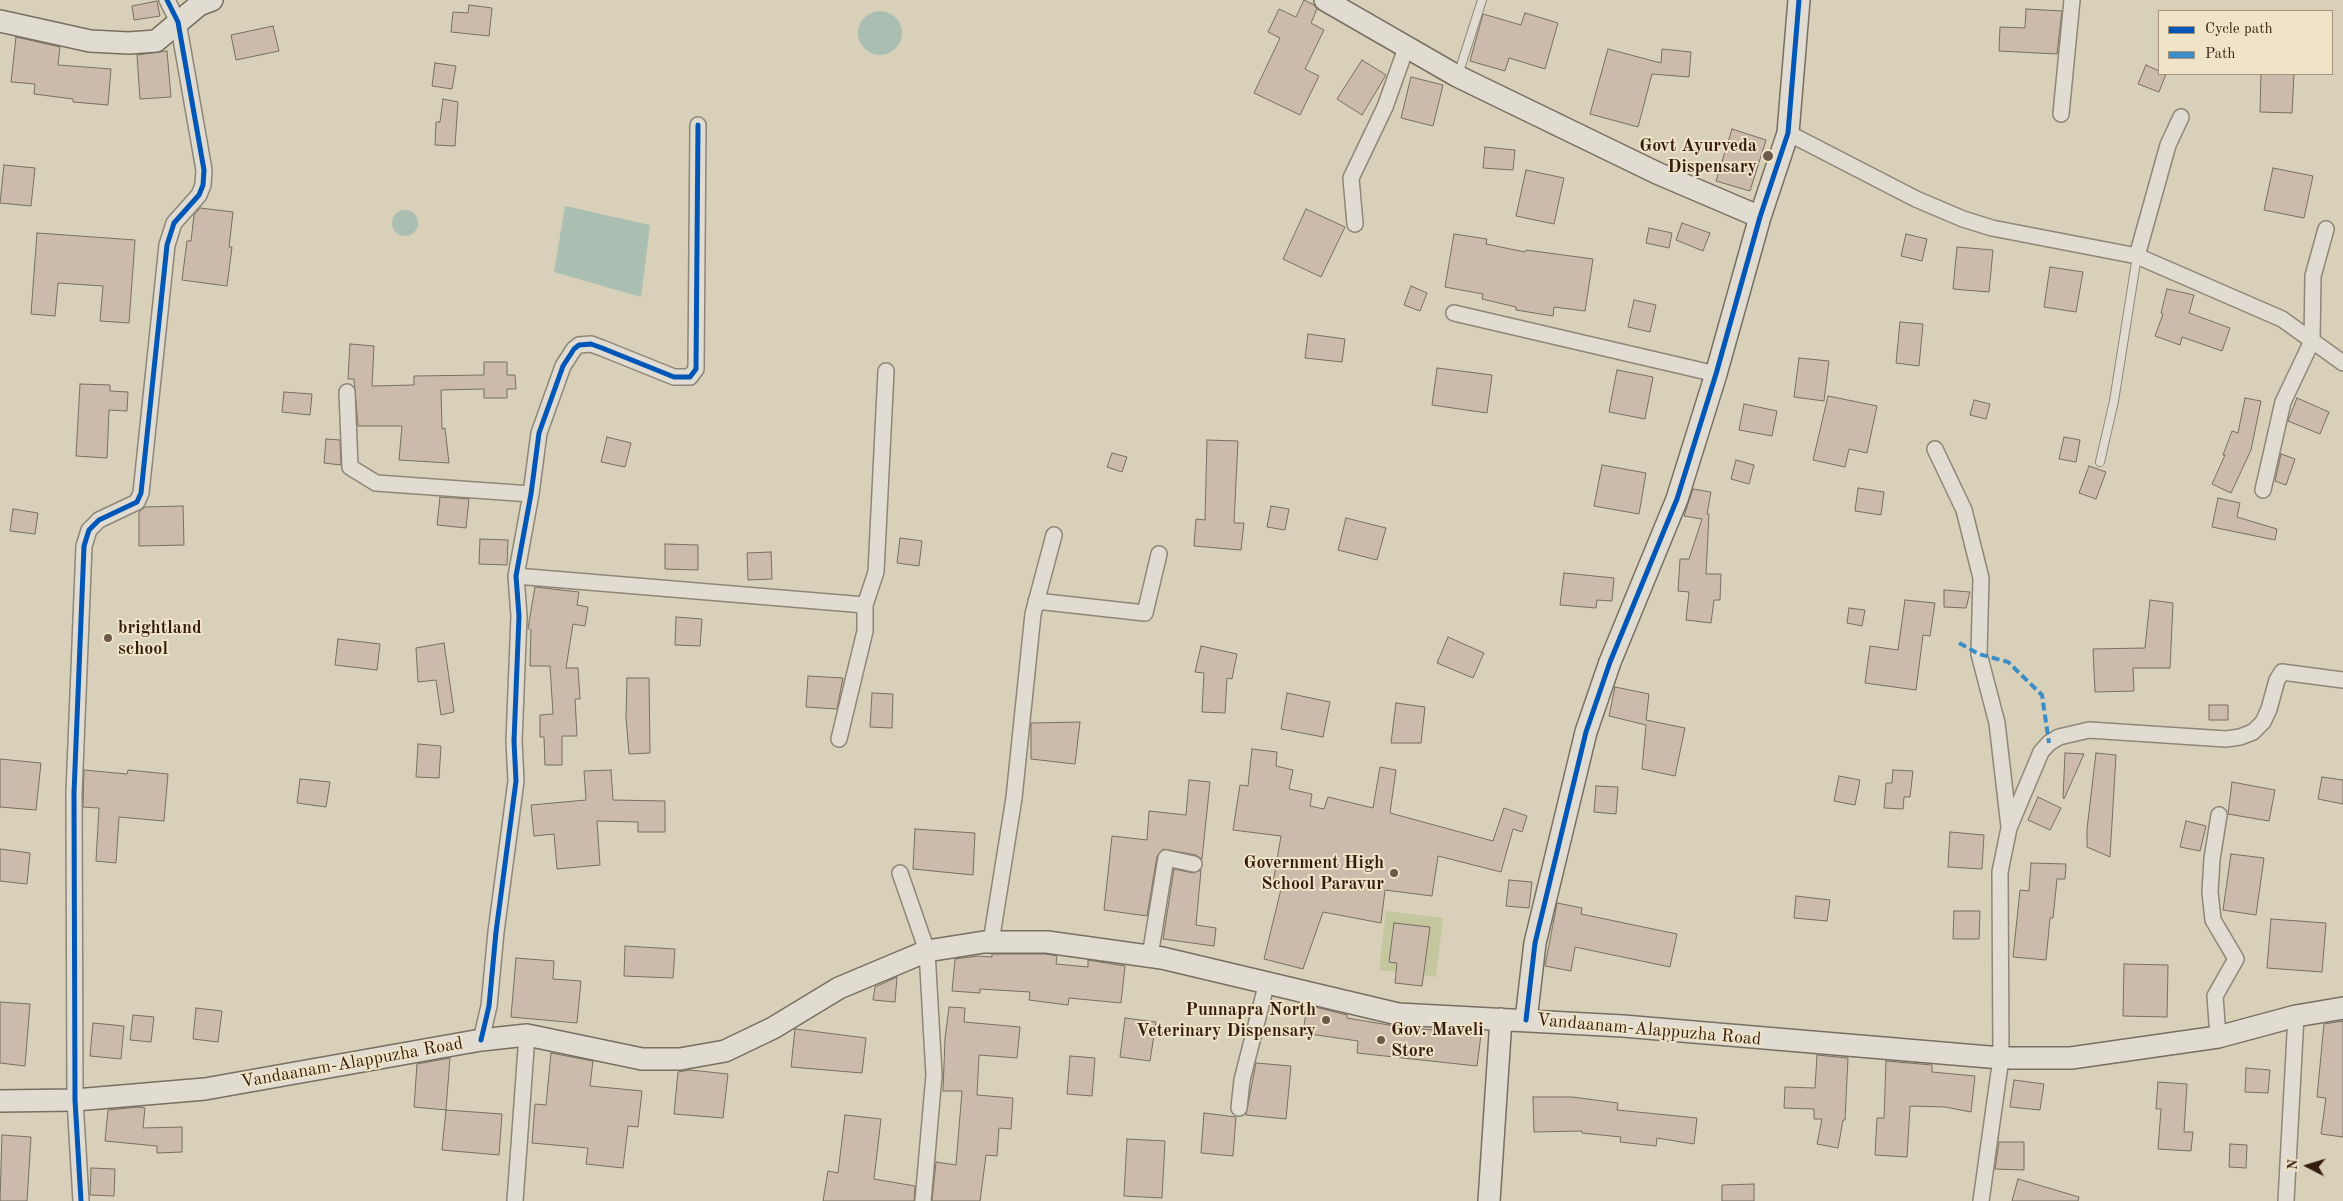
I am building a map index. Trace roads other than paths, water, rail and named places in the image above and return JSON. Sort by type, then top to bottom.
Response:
[{"type":"main road","points":[[0,21],[90,40],[129,43],[156,41],[199,5],[212,0]]},
{"type":"main road","points":[[1325,0],[1457,76],[1657,174],[1760,218]]},
{"type":"main road","points":[[1526,1020],[1535,943],[1586,732],[1610,662],[1677,500],[1716,374],[1760,218],[1788,133],[1799,0]]},
{"type":"main road","name":"Vandaanam-Alappuzha Road","points":[[0,1101],[75,1100],[204,1089],[481,1040],[527,1035],[642,1059],[680,1059],[725,1051],[773,1028],[839,988],[927,951],[991,942],[1048,942],[1150,956],[1398,1014],[1526,1020],[2002,1058],[2071,1058],[2218,1038],[2296,1016],[2343,1008]]},
{"type":"main road","points":[[1489,1201],[1501,1019]]},
{"type":"street","points":[[81,1201],[75,1100],[74,793],[84,546],[89,530],[99,520],[137,502],[141,493],[167,245],[174,223],[199,195],[203,185],[204,170],[178,22],[166,0]]},
{"type":"street","points":[[2061,114],[2072,0]]},
{"type":"street","points":[[1354,224],[1351,178],[1385,107],[1406,48]]},
{"type":"street","points":[[2136,256],[2168,145],[2181,117]]},
{"type":"street","points":[[481,1040],[489,1006],[496,932],[516,781],[514,740],[519,616],[516,576],[531,494],[539,433],[563,366],[574,349],[579,345],[591,344],[674,377],[690,376],[696,369],[698,125]]},
{"type":"street","points":[[1788,133],[1916,199],[1962,219],[1992,228],[2136,256],[2282,319],[2343,364]]},
{"type":"street","points":[[2263,490],[2283,402],[2312,341],[2312,276],[2326,229]]},
{"type":"street","points":[[1454,314],[1716,374]]},
{"type":"street","points":[[840,739],[865,631],[866,605],[876,572],[886,371]]},
{"type":"street","points":[[347,392],[350,467],[376,483],[531,494]]},
{"type":"street","points":[[1935,448],[1964,510],[1981,578],[1979,654],[1997,723],[2009,828]]},
{"type":"street","points":[[991,942],[1014,798],[1033,614],[1054,535]]},
{"type":"street","points":[[1036,600],[1145,613],[1159,554]]},
{"type":"street","points":[[516,576],[866,605]]},
{"type":"street","points":[[1981,1201],[2002,1058],[2000,872],[2009,828],[2042,752],[2049,743],[2059,737],[2089,730],[2226,739],[2240,737],[2253,732],[2262,722],[2269,709],[2276,680],[2282,672],[2343,680]]},
{"type":"street","points":[[2218,1038],[2215,996],[2236,959],[2214,920],[2210,892],[2219,815]]},
{"type":"street","points":[[1150,956],[1166,858],[1194,864]]},
{"type":"street","points":[[900,873],[927,951],[934,1075],[923,1201]]},
{"type":"street","points":[[1239,1108],[1242,1080],[1267,982]]},
{"type":"street","points":[[2286,1201],[2296,1016]]},
{"type":"street","points":[[515,1201],[527,1035]]},
{"type":"lane","points":[[1457,76],[1482,0]]},
{"type":"lane","points":[[2100,462],[2114,401],[2136,256]]},
{"type":"place","name":"Govt Ayurveda Dispensary","points":[[1768,156]]},
{"type":"place","name":"brightland school","points":[[108,638]]},
{"type":"place","name":"Government High School Paravur","points":[[1394,873]]},
{"type":"place","name":"Punnapra North Veterinary Dispensary","points":[[1326,1020]]},
{"type":"place","name":"Gov. Maveli Store","points":[[1381,1040]]}]
